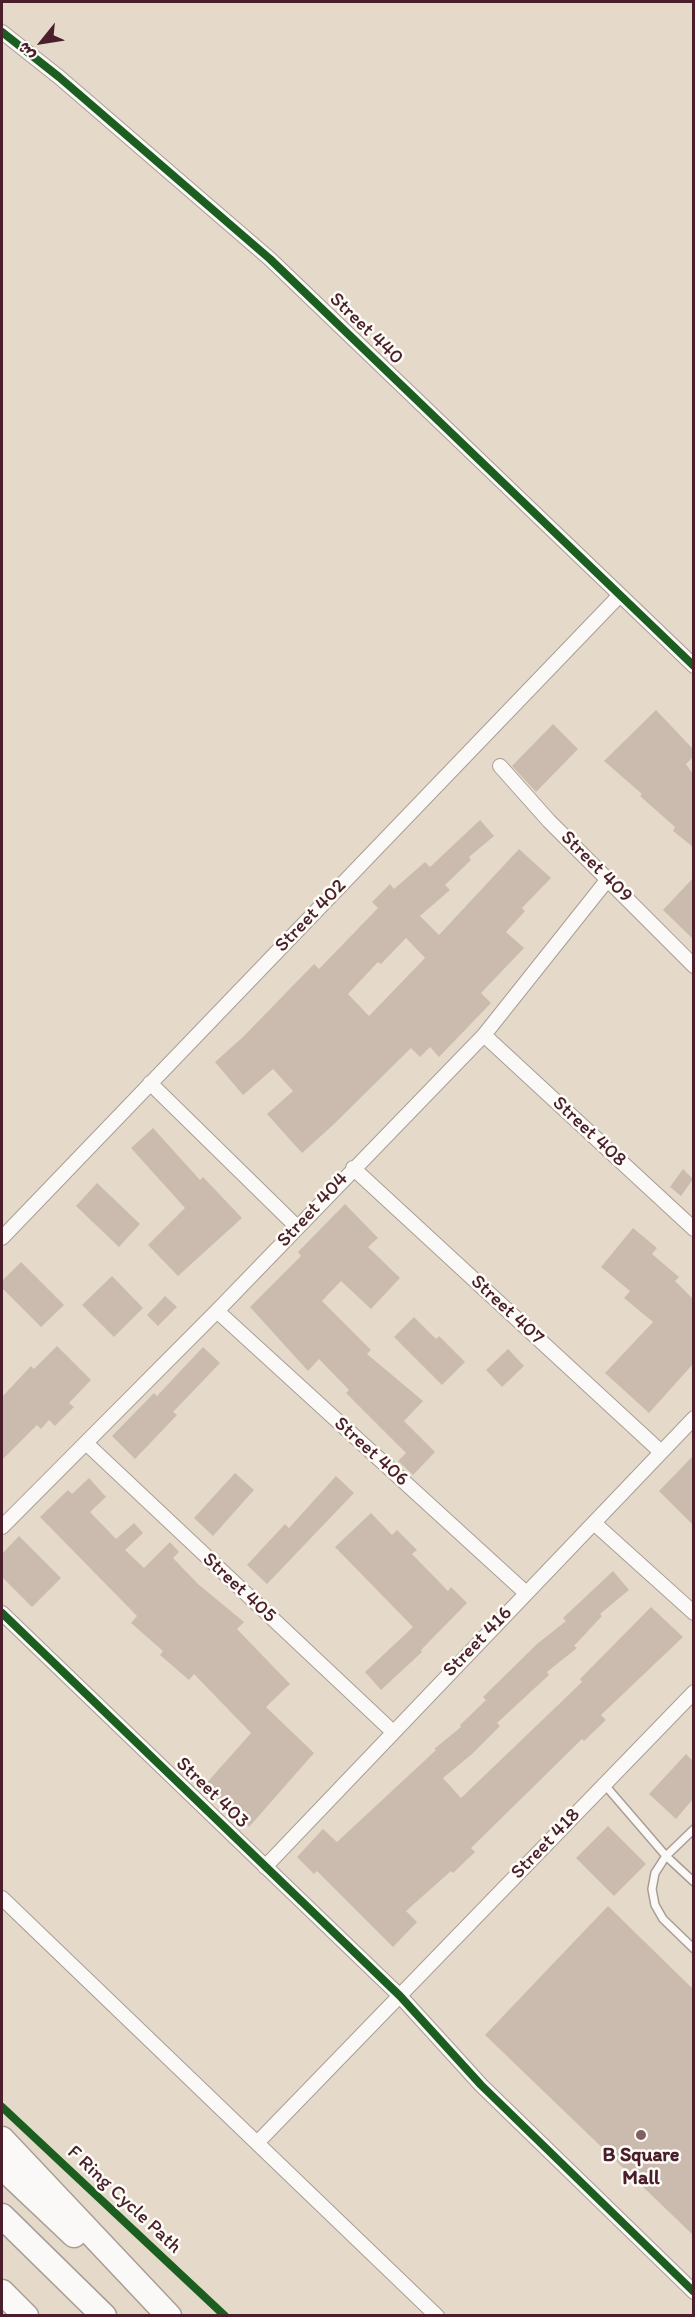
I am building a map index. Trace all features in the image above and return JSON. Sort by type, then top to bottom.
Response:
[{"type":"highway","points":[[2,2139],[169,2316]]},
{"type":"highway","points":[[2,2168],[161,2316]]},
{"type":"highway","points":[[2,2216],[104,2316]]},
{"type":"highway","points":[[2,2292],[26,2316]]},
{"type":"street","name":"Street 440","points":[[2,32],[59,77],[270,259],[693,666]]},
{"type":"street","name":"Street 402","points":[[2,1238],[620,595]]},
{"type":"street","name":"Street 409","points":[[500,766],[536,808],[693,966]]},
{"type":"street","name":"Street 404","points":[[2,1527],[87,1444],[484,1035],[608,879]]},
{"type":"street","name":"Street 408","points":[[484,1035],[693,1229]]},
{"type":"street","points":[[150,1083],[297,1227]]},
{"type":"street","name":"Street 407","points":[[353,1168],[661,1452]]},
{"type":"street","name":"Street 406","points":[[217,1311],[526,1593]]},
{"type":"street","name":"Street 416","points":[[265,1867],[392,1731],[693,1418]]},
{"type":"street","name":"Street 405","points":[[87,1444],[392,1731]]},
{"type":"street","points":[[594,1522],[693,1613]]},
{"type":"street","name":"Street 403","points":[[2,1613],[400,1996],[481,2085],[693,2292]]},
{"type":"street","name":"Street 418","points":[[257,2143],[693,1692]]},
{"type":"street","points":[[2,1898],[437,2316]]},
{"type":"lane","points":[[604,1784],[666,1856],[693,1882]]},
{"type":"lane","points":[[693,1829],[666,1856],[655,1873],[652,1889],[655,1905],[663,1919],[693,1949]]},
{"type":"building","points":[[656,710],[693,749],[693,757],[686,764],[693,774],[693,847],[673,831],[675,827],[640,796],[642,794],[604,761]]},
{"type":"building","points":[[553,724],[578,749],[536,792],[512,766]]},
{"type":"building","points":[[480,820],[494,836],[469,857],[471,860],[445,885],[450,890],[420,916],[439,935],[519,849],[551,878],[522,908],[525,911],[506,932],[524,948],[481,993],[491,1003],[439,1057],[430,1047],[420,1057],[411,1048],[302,1153],[267,1114],[293,1091],[273,1069],[243,1095],[215,1062],[243,1037],[314,964],[319,969],[378,908],[372,902],[390,884],[394,889],[425,862],[430,867]],"holes":[[[406,938],[425,958],[369,1016],[348,994],[378,962],[381,964]]]},
{"type":"building","points":[[693,878],[693,939],[663,910]]},
{"type":"building","points":[[153,1128],[200,1180],[203,1177],[242,1218],[178,1276],[148,1245],[185,1208],[131,1148]]},
{"type":"building","points":[[683,1169],[693,1179],[681,1196],[670,1187]]},
{"type":"building","points":[[97,1183],[140,1224],[119,1247],[76,1206]]},
{"type":"building","points":[[345,1204],[378,1238],[368,1247],[400,1278],[371,1309],[341,1281],[322,1301],[371,1350],[367,1354],[423,1401],[404,1421],[435,1452],[413,1475],[398,1461],[406,1453],[346,1393],[349,1390],[319,1359],[308,1371],[250,1307],[301,1256],[298,1252]]},
{"type":"building","points":[[633,1228],[657,1248],[652,1254],[679,1277],[675,1281],[693,1299],[693,1364],[649,1413],[605,1373],[653,1322],[624,1298],[630,1291],[601,1267]]},
{"type":"building","points":[[21,1262],[64,1305],[41,1327],[2,1288],[2,1281]]},
{"type":"building","points":[[112,1276],[143,1308],[114,1337],[82,1305]]},
{"type":"building","points":[[165,1296],[177,1307],[158,1326],[147,1315]]},
{"type":"building","points":[[414,1317],[436,1339],[439,1336],[465,1362],[442,1385],[394,1337]]},
{"type":"building","points":[[57,1346],[91,1380],[69,1403],[74,1407],[55,1426],[49,1420],[41,1429],[37,1425],[2,1460],[2,1397],[31,1366],[34,1369]]},
{"type":"building","points":[[203,1347],[220,1363],[173,1412],[177,1415],[135,1459],[112,1436],[154,1393],[157,1396]]},
{"type":"building","points":[[508,1349],[524,1366],[502,1387],[486,1370]]},
{"type":"building","points":[[693,1456],[693,1525],[659,1491]]},
{"type":"building","points":[[235,1473],[254,1490],[213,1536],[194,1518]]},
{"type":"building","points":[[336,1476],[354,1493],[267,1584],[247,1565],[285,1524],[289,1528]]},
{"type":"building","points":[[89,1478],[106,1497],[90,1512],[116,1539],[134,1523],[143,1533],[125,1550],[144,1568],[170,1542],[179,1552],[173,1558],[198,1584],[244,1622],[237,1629],[290,1684],[266,1707],[314,1753],[249,1827],[204,1786],[251,1733],[194,1674],[189,1680],[160,1655],[163,1651],[131,1623],[137,1616],[40,1517],[68,1490],[72,1494]]},
{"type":"building","points":[[371,1513],[392,1535],[397,1530],[417,1550],[412,1554],[448,1591],[451,1587],[467,1603],[421,1650],[422,1652],[381,1690],[365,1672],[413,1627],[335,1547]]},
{"type":"building","points":[[19,1536],[61,1578],[32,1607],[2,1577],[2,1554]]},
{"type":"building","points":[[613,1571],[629,1590],[600,1614],[602,1616],[574,1646],[577,1648],[547,1672],[549,1675],[497,1723],[500,1726],[472,1754],[443,1778],[461,1798],[582,1682],[580,1679],[651,1607],[683,1637],[601,1715],[606,1720],[584,1741],[582,1739],[471,1848],[475,1852],[406,1911],[417,1922],[393,1947],[317,1871],[314,1874],[297,1857],[323,1829],[337,1842],[436,1750],[434,1749],[461,1727],[460,1725],[486,1700],[483,1697],[537,1644],[566,1621],[563,1618]]},
{"type":"building","points":[[686,1754],[693,1761],[693,1799],[676,1819],[649,1794]]},
{"type":"building","points":[[608,1826],[646,1864],[614,1896],[576,1858]]},
{"type":"building","name":"B Square Mall","points":[[608,1906],[693,1989],[693,2235],[485,2035]]},
{"type":"cycle path","points":[[2,32],[59,77],[270,259],[694,666]]},
{"type":"cycle path","points":[[2,1613],[400,1996],[481,2085],[694,2292]]},
{"type":"cycle path","name":"F Ring Cycle Path","points":[[2,2107],[225,2316]]},
{"type":"place","name":"B Square Mall","points":[[641,2135]]}]
